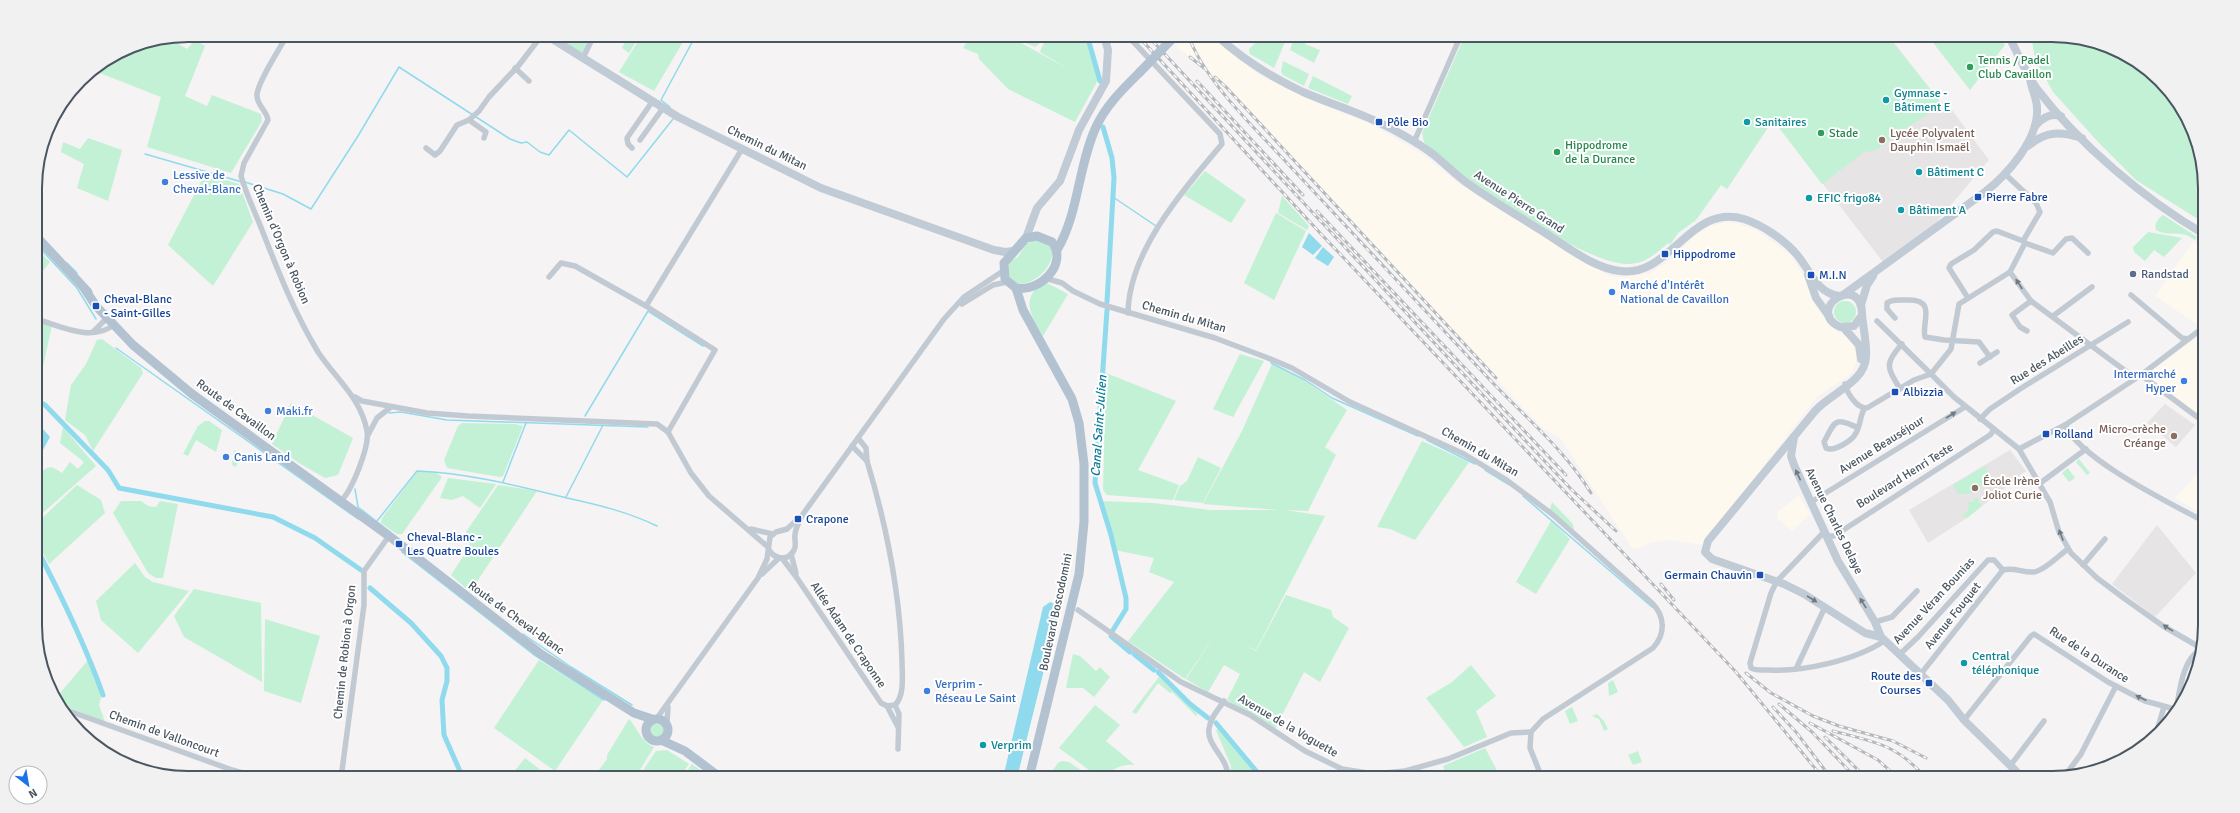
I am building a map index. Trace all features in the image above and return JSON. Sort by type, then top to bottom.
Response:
[{"type":"main road","points":[[1057,250],[1067,234],[1089,144],[1096,126],[1109,106],[1169,42]]},
{"type":"main road","points":[[1050,240],[1057,238],[1063,231],[1073,207]]},
{"type":"main road","points":[[1041,236],[1050,240],[1057,250],[1058,259],[1055,268],[1044,278],[1028,288],[1016,288],[1008,282],[1003,267],[1013,251],[1026,238],[1041,236]]},
{"type":"main road","name":"Route de Cavaillon","points":[[42,242],[84,288],[133,345],[192,394],[389,536]]},
{"type":"main road","name":"Boulevard Boscodomini","points":[[1016,288],[1026,316],[1066,387],[1076,410],[1082,436],[1084,492],[1082,554],[1076,590],[1031,771]]},
{"type":"main road","points":[[1026,316],[1025,302],[1028,288]]},
{"type":"main road","name":"Route de Cavaillon","points":[[112,320],[157,364]]},
{"type":"main road","name":"Route de Cheval-Blanc","points":[[389,536],[518,637],[634,713],[655,719]]},
{"type":"main road","name":"Route de Cheval-Blanc","points":[[634,713],[646,728]]},
{"type":"main road","points":[[685,751],[668,727],[655,719],[646,728],[650,738],[661,740],[685,751],[712,771]]},
{"type":"main road","points":[[661,740],[666,737],[668,727]]},
{"type":"street","name":"Chemin d'Orgon à Robion","points":[[283,42],[258,90],[258,101],[267,115],[268,120],[244,163],[242,176],[286,290],[318,350],[354,397],[360,408],[367,435],[366,445],[352,485],[341,501]]},
{"type":"street","points":[[426,148],[435,155],[440,151],[457,125],[469,120],[486,106],[505,77],[515,68],[536,42]]},
{"type":"street","name":"Chemin du Mitan","points":[[557,42],[652,102],[742,149],[834,193],[994,250],[1005,252],[1013,251]]},
{"type":"street","points":[[583,58],[591,42]]},
{"type":"street","points":[[1026,238],[1037,208],[1060,181],[1079,130],[1106,81],[1108,50],[1106,42]]},
{"type":"street","points":[[1128,313],[1131,285],[1147,248],[1175,202],[1222,144],[1222,140],[1214,127],[1134,42]]},
{"type":"street","name":"Avenue Pierre Grand","points":[[1225,42],[1251,63],[1273,77],[1304,92],[1368,117],[1431,152],[1469,184],[1581,255],[1605,268],[1628,272],[1648,267],[1708,220],[1728,217],[1752,222],[1770,233],[1794,251],[1824,292],[1841,295]]},
{"type":"street","points":[[1414,142],[1458,42]]},
{"type":"street","points":[[2012,42],[2030,78],[2082,138],[2146,196],[2198,230]]},
{"type":"street","points":[[515,68],[529,81]]},
{"type":"street","points":[[1845,386],[1845,384],[1857,374],[1860,367],[1859,345],[1844,328],[1837,326],[1830,316],[1830,304],[1985,192],[2004,174],[2024,149],[2035,126],[2037,106],[2030,78]]},
{"type":"street","points":[[632,148],[628,144],[627,138],[652,102]]},
{"type":"street","points":[[640,140],[663,108]]},
{"type":"street","points":[[2035,126],[2047,116],[2062,116]]},
{"type":"street","points":[[2056,132],[2060,126],[2062,116]]},
{"type":"street","points":[[469,120],[486,132],[484,138]]},
{"type":"street","points":[[2024,149],[2040,137],[2056,132],[2082,138]]},
{"type":"street","points":[[646,306],[742,149]]},
{"type":"street","points":[[1845,386],[1856,404],[1864,408],[1870,408],[1900,389],[1931,374],[1950,352],[1954,340],[1957,308],[1968,298],[2010,272],[2024,242],[2039,216],[2039,207],[2004,174]]},
{"type":"street","points":[[1033,220],[1035,227],[1041,236]]},
{"type":"street","points":[[1968,298],[1949,268],[1951,264],[1974,250],[1993,232],[1997,231],[2053,253],[2066,239],[2072,238],[2088,253]]},
{"type":"street","points":[[655,719],[669,705],[758,578],[780,558],[791,554],[795,547],[794,539],[796,529],[803,514],[944,319],[964,297],[1003,267],[994,250]]},
{"type":"street","points":[[550,277],[561,263],[575,266],[646,306],[715,350],[668,432]]},
{"type":"street","points":[[1055,268],[1062,283]]},
{"type":"street","name":"Avenue Pierre Grand","points":[[1807,270],[1816,298],[1830,316]]},
{"type":"street","points":[[1876,272],[1867,285],[1861,305],[1866,346],[1865,363],[1859,377],[1821,404],[1708,540],[1705,548],[1706,555],[1712,559],[1777,581],[1804,594],[1865,633],[1883,639],[1948,700],[1964,720],[2016,771]]},
{"type":"street","points":[[2010,272],[2031,301],[2135,378]]},
{"type":"street","name":"Chemin du Mitan","points":[[1044,278],[1062,283],[1081,295],[1128,313],[1215,338],[1292,368],[1350,402],[1464,454],[1505,479],[1540,504],[1652,602],[1660,613],[1662,621],[1661,636],[1653,648],[1543,719],[1530,732]]},
{"type":"street","points":[[944,319],[966,300],[993,285],[1008,282]]},
{"type":"street","points":[[2053,316],[2092,287]]},
{"type":"street","points":[[1841,295],[1854,297],[1861,305]]},
{"type":"street","points":[[2131,295],[2182,338],[2188,340]]},
{"type":"street","points":[[1895,318],[1886,309],[1887,303],[1891,301],[1916,300],[1920,302],[1927,314],[1925,336],[1978,342],[1990,357]]},
{"type":"street","points":[[2027,331],[2020,327],[2012,315],[2031,301]]},
{"type":"street","points":[[1844,328],[1857,324],[1862,316]]},
{"type":"street","points":[[42,320],[88,334],[98,332],[112,320]]},
{"type":"street","points":[[93,332],[112,320]]},
{"type":"street","points":[[1877,321],[1965,407],[2019,449],[2054,510],[2059,532],[2068,549],[2083,565],[2097,578],[2153,619],[2197,645]]},
{"type":"street","name":"Rue des Abeilles","points":[[1980,419],[1990,409],[2128,322]]},
{"type":"street","points":[[2019,449],[2065,425],[2141,375],[2198,332]]},
{"type":"street","points":[[1900,389],[1889,369],[1888,362],[1902,344]]},
{"type":"street","points":[[1980,363],[1997,352]]},
{"type":"street","points":[[1791,456],[1791,439],[1797,425],[1815,403],[1825,394],[1855,374],[1860,367]]},
{"type":"street","points":[[2141,375],[2198,418]]},
{"type":"street","points":[[354,397],[392,407],[468,416],[657,424],[668,432],[691,473],[709,496],[727,514],[748,529],[780,558]]},
{"type":"street","points":[[367,435],[378,418],[392,407]]},
{"type":"street","name":"Avenue Beauséjour","points":[[1811,502],[1965,407]]},
{"type":"street","points":[[1858,428],[1839,420],[1833,425],[1824,445],[1828,450],[1834,449],[1854,437],[1858,428],[1864,408]]},
{"type":"street","points":[[2065,425],[2071,435],[2086,449],[2122,476],[2198,518]]},
{"type":"street","name":"Boulevard Henri Teste","points":[[1826,534],[1834,536],[1990,435],[1994,430]]},
{"type":"street","name":"Allée Adam de Craponne","points":[[858,438],[866,448],[867,461],[886,528],[899,603],[902,672],[901,696],[895,705]]},
{"type":"street","points":[[852,446],[867,461]]},
{"type":"street","name":"Avenue Charles Delaye","points":[[1783,449],[1791,456],[1811,502],[1849,580],[1876,624],[1883,639]]},
{"type":"street","points":[[2039,484],[2086,449]]},
{"type":"street","points":[[748,529],[773,534],[782,531],[803,514]]},
{"type":"street","points":[[782,531],[790,534],[794,539]]},
{"type":"street","points":[[758,578],[769,549],[769,540],[773,534]]},
{"type":"street","points":[[1826,534],[1777,581],[1750,663],[1752,669],[1796,669],[1827,664],[1883,639]]},
{"type":"street","name":"Chemin de Robion à Orgon","points":[[342,771],[364,605],[364,571],[389,536]]},
{"type":"street","points":[[2083,565],[2105,539]]},
{"type":"street","points":[[2003,570],[2017,569],[2031,572],[2039,570],[2068,549]]},
{"type":"street","points":[[791,554],[797,578]]},
{"type":"street","name":"Allée Adam de Craponne","points":[[780,558],[797,578],[881,703],[887,706],[898,728]]},
{"type":"street","name":"Avenue Véran Bounias","points":[[1899,655],[1923,632],[1988,560],[1994,560],[2003,570]]},
{"type":"street","name":"Avenue Fouquet","points":[[1920,675],[2003,570]]},
{"type":"street","points":[[1871,634],[1876,624],[1892,617],[1918,591]]},
{"type":"street","points":[[1796,669],[1825,607]]},
{"type":"street","name":"Avenue de la Voguette","points":[[1078,610],[1181,682],[1224,701],[1250,715],[1328,764],[1349,771]]},
{"type":"street","name":"Rue de la Durance","points":[[1964,720],[2003,674],[2034,634],[2116,686],[2145,701],[2171,709]]},
{"type":"street","points":[[2181,694],[2187,665],[2195,653]]},
{"type":"street","points":[[2069,770],[2081,754],[2116,686]]},
{"type":"street","points":[[1224,701],[1212,719],[1208,730],[1212,742],[1222,757],[1227,771]]},
{"type":"street","points":[[668,727],[669,705]]},
{"type":"street","points":[[887,706],[895,705],[899,714],[898,750]]},
{"type":"street","points":[[2159,724],[2164,707]]},
{"type":"street","name":"Chemin de Valloncourt","points":[[70,711],[237,771]]},
{"type":"street","points":[[2010,766],[2044,721]]},
{"type":"street","points":[[1530,732],[1530,748],[1539,771]]},
{"type":"street","name":"Avenue de la Voguette","points":[[1400,771],[1438,762],[1511,733],[1530,732]]},
{"type":"shaded area","name":"Marché d'Intérêt National de Cavaillon","points":[[1180,42],[1220,42],[1259,75],[1327,107],[1367,122],[1424,155],[1458,183],[1609,276],[1626,277],[1650,273],[1668,262],[1696,234],[1711,226],[1727,222],[1739,224],[1756,230],[1790,254],[1806,280],[1815,304],[1829,325],[1850,339],[1858,355],[1853,372],[1817,397],[1702,545],[1671,540],[1650,543],[1638,549],[1632,548],[1561,439],[1541,427],[1223,86],[1176,46]]},
{"type":"shaded area","name":"Lycée Polyvalent Dauphin Ismaël","points":[[1827,42],[1893,42],[1942,104],[1946,102],[1989,160],[1933,226],[1883,262],[1773,119]]},
{"type":"shaded area","points":[[2193,242],[2198,245],[2198,325],[2155,296]]},
{"type":"shaded area","points":[[2198,336],[2198,415],[2149,378],[2147,374]]},
{"type":"shaded area","name":"Micro-crèche Créange","points":[[2165,404],[2195,425],[2176,447],[2147,423]]},
{"type":"shaded area","name":"École Irène Joliot Curie","points":[[2010,450],[2026,471],[1967,518],[1928,543],[1909,510]]},
{"type":"shaded area","points":[[2198,473],[2198,511],[2175,498]]},
{"type":"shaded area","points":[[1799,496],[1810,514],[1792,531],[1777,518],[1777,512]]},
{"type":"shaded area","points":[[2157,525],[2196,573],[2155,617],[2112,584]]},
{"type":"green space","points":[[176,42],[187,49],[193,42],[198,42],[205,46],[185,96],[207,106],[212,95],[261,114],[262,121],[231,173],[147,147],[161,97],[98,73],[123,57],[150,47]]},
{"type":"green space","points":[[564,42],[589,42],[583,54]]},
{"type":"green space","points":[[625,42],[636,42],[629,53],[622,48]]},
{"type":"green space","points":[[638,42],[683,42],[654,91],[619,72]]},
{"type":"green space","points":[[967,42],[1020,42],[1070,70],[1040,52],[1044,42],[1088,42],[1098,80],[1075,122],[1008,89],[979,59],[978,54],[963,48]]},
{"type":"green space","points":[[1024,42],[1040,42],[1035,47]]},
{"type":"green space","points":[[1256,42],[1285,42],[1274,68],[1250,54],[1249,49]]},
{"type":"green space","points":[[1293,42],[1306,42],[1305,44],[1320,50],[1314,63],[1290,50]]},
{"type":"green space","name":"Hippodrome de la Durance","points":[[1462,42],[1893,42],[1942,104],[1874,151],[1864,152],[1822,184],[1773,120],[1727,189],[1721,185],[1696,220],[1678,233],[1670,245],[1668,243],[1644,261],[1632,264],[1606,260],[1580,249],[1521,216],[1442,159],[1425,143],[1422,133]]},
{"type":"green space","name":"Tennis / Padel Club Cavaillon","points":[[1932,42],[2003,42],[2005,45],[1970,90]]},
{"type":"green space","points":[[2032,42],[2071,43],[2090,47],[2117,57],[2148,78],[2168,99],[2187,132],[2197,169],[2198,219],[2136,180],[2100,144],[2053,92],[2035,59]]},
{"type":"green space","points":[[1283,61],[1309,74],[1304,86],[1283,75],[1281,72]]},
{"type":"green space","points":[[1313,76],[1352,96],[1348,104],[1308,88]]},
{"type":"green space","points":[[88,138],[122,150],[108,201],[77,188],[84,164],[61,152],[63,142],[80,149]]},
{"type":"green space","points":[[1205,171],[1246,200],[1231,223],[1184,195]]},
{"type":"green space","points":[[205,174],[239,184],[253,222],[213,286],[168,245]]},
{"type":"green space","points":[[1282,196],[1309,226],[1307,230],[1278,213]]},
{"type":"green space","points":[[1276,213],[1306,231],[1274,300],[1244,283]]},
{"type":"green space","points":[[2163,215],[2197,237],[2195,240],[2184,234],[2166,233],[2156,230],[2157,221]]},
{"type":"green space","points":[[2148,232],[2182,238],[2164,257],[2154,250],[2145,261],[2134,252],[2133,247]]},
{"type":"green space","points":[[1035,240],[1046,243],[1051,249],[1052,257],[1042,273],[1034,279],[1026,283],[1017,283],[1009,276],[1009,262],[1018,257],[1026,244]]},
{"type":"green space","points":[[42,254],[50,262],[42,272]]},
{"type":"green space","points":[[1045,282],[1068,294],[1043,336],[1032,314],[1030,300],[1032,294],[1037,288]]},
{"type":"green space","points":[[1845,301],[1853,304],[1856,312],[1853,320],[1845,323],[1837,320],[1834,312],[1837,304]]},
{"type":"green space","points":[[42,322],[52,325],[42,372]]},
{"type":"green space","points":[[102,339],[141,368],[143,373],[93,451],[85,435],[65,420],[71,385],[86,364],[97,340]]},
{"type":"green space","points":[[1240,354],[1264,361],[1233,417],[1213,409]]},
{"type":"green space","points":[[1272,364],[1305,381],[1347,410],[1325,447],[1336,455],[1308,511],[1285,510],[1325,516],[1256,650],[1247,646],[1256,651],[1286,595],[1331,610],[1333,617],[1349,628],[1320,682],[1304,672],[1275,729],[1227,700],[1240,674],[1224,665],[1208,692],[1186,679],[1218,630],[1185,679],[1128,641],[1174,582],[1149,572],[1154,558],[1115,550],[1112,534],[1101,501],[1153,503],[1210,510],[1278,510],[1203,504],[1242,431]]},
{"type":"green space","points":[[1106,373],[1176,401],[1138,470],[1179,485],[1173,500],[1107,495],[1103,490]]},
{"type":"green space","points":[[291,403],[353,438],[338,475],[325,478],[299,463],[272,444]]},
{"type":"green space","points":[[205,421],[209,421],[222,430],[216,452],[196,440],[188,456],[183,454],[198,426]]},
{"type":"green space","points":[[462,423],[515,424],[523,426],[503,476],[500,477],[447,468],[444,460],[458,426]]},
{"type":"green space","points":[[63,427],[96,466],[42,514],[42,471],[49,467],[52,467],[62,473],[70,462],[78,469],[84,462],[60,443]]},
{"type":"green space","points":[[1422,441],[1469,462],[1415,540],[1390,529],[1377,527]]},
{"type":"green space","points":[[234,450],[241,454],[236,467],[232,465]]},
{"type":"green space","points":[[1198,457],[1221,468],[1203,503],[1174,500],[1180,486],[1187,481]]},
{"type":"green space","points":[[2079,459],[2090,473],[2087,475],[2076,462]]},
{"type":"green space","points":[[1985,466],[1992,478],[1970,494],[1958,494],[1953,485]]},
{"type":"green space","points":[[2068,468],[2075,478],[2069,482],[2062,473]]},
{"type":"green space","points":[[417,472],[435,472],[442,477],[402,534],[397,534],[381,523],[382,518]]},
{"type":"green space","points":[[448,478],[496,484],[480,508],[463,496],[452,500],[440,498]]},
{"type":"green space","points":[[77,485],[101,500],[105,513],[49,564],[42,551],[42,518]]},
{"type":"green space","points":[[498,485],[537,491],[470,592],[451,575],[470,546],[466,532]]},
{"type":"green space","points":[[1974,498],[1979,498],[1978,501],[1982,506],[1967,518],[1963,515],[1968,511],[1968,502],[1974,502]]},
{"type":"green space","points":[[121,501],[141,501],[148,506],[156,507],[160,501],[178,504],[163,578],[156,578],[148,573],[113,513]]},
{"type":"green space","points":[[1552,502],[1573,524],[1574,530],[1550,509]]},
{"type":"green space","points":[[1551,521],[1570,539],[1536,594],[1516,582]]},
{"type":"green space","points":[[135,563],[145,577],[153,582],[189,591],[138,653],[101,620],[96,601]]},
{"type":"green space","points":[[194,589],[261,603],[262,682],[184,637],[174,616]]},
{"type":"green space","points":[[265,619],[320,636],[301,703],[264,691]]},
{"type":"green space","points":[[1073,654],[1080,656],[1096,671],[1100,667],[1110,677],[1094,697],[1083,688],[1066,688]]},
{"type":"green space","points":[[89,659],[102,694],[99,705],[105,722],[68,707],[59,694]]},
{"type":"green space","points":[[539,660],[603,700],[555,771],[494,728]]},
{"type":"green space","points":[[1471,665],[1496,696],[1476,711],[1487,737],[1464,747],[1426,698],[1452,682]]},
{"type":"green space","points":[[1159,677],[1198,714],[1196,716],[1172,692],[1170,693],[1158,683],[1136,714],[1132,712]]},
{"type":"green space","points":[[1613,680],[1618,692],[1609,696],[1608,683]]},
{"type":"green space","points":[[1095,705],[1120,725],[1106,741],[1135,765],[1118,767],[1112,771],[1090,771],[1059,748]]},
{"type":"green space","points":[[1572,707],[1578,721],[1570,724],[1565,711]]},
{"type":"green space","points":[[1597,714],[1604,721],[1608,729],[1604,731],[1599,719],[1592,716]]},
{"type":"green space","points":[[629,719],[643,739],[654,747],[639,771],[598,771],[607,759],[607,755]]},
{"type":"green space","points":[[653,724],[663,724],[665,729],[663,735],[657,737],[652,735],[650,729]]},
{"type":"green space","points":[[1219,728],[1254,771],[1231,771],[1231,766],[1216,730]]},
{"type":"green space","points":[[1485,748],[1497,771],[1445,771],[1443,766]]},
{"type":"green space","points":[[667,750],[689,764],[684,771],[643,771],[656,751]]},
{"type":"green space","points":[[1638,751],[1642,762],[1633,765],[1628,755]]},
{"type":"green space","points":[[525,758],[542,771],[515,771]]},
{"type":"green space","points":[[1062,761],[1069,762],[1082,771],[1052,771],[1058,763]]},
{"type":"green space","points":[[692,764],[702,771],[687,771]]},
{"type":"water","points":[[1309,233],[1322,246],[1313,255],[1302,247]]},
{"type":"water","points":[[1323,247],[1334,257],[1328,266],[1315,258]]},
{"type":"water","points":[[42,428],[50,437],[42,452]]},
{"type":"water","points":[[1050,602],[1059,606],[1059,610],[1019,771],[1005,771],[1043,607]]},
{"type":"waterway","points":[[670,107],[661,100],[692,42]]},
{"type":"waterway","name":"Canal Saint-Julien","points":[[1089,42],[1100,81]]},
{"type":"waterway","points":[[245,182],[283,194],[311,209],[358,136],[399,67],[510,139],[521,143],[527,142],[540,152],[549,155],[569,130],[627,177],[673,119]]},
{"type":"waterway","name":"Canal Saint-Julien","points":[[1103,127],[1112,158],[1114,178],[1107,302]]},
{"type":"waterway","points":[[145,154],[242,182]]},
{"type":"waterway","points":[[1113,197],[1156,226]]},
{"type":"waterway","points":[[42,250],[77,288],[96,319]]},
{"type":"waterway","points":[[67,263],[77,273]]},
{"type":"waterway","name":"Canal Saint-Julien","points":[[1107,310],[1095,483],[1111,535],[1126,598],[1126,609],[1113,630]]},
{"type":"waterway","points":[[585,416],[648,311],[703,346]]},
{"type":"waterway","points":[[116,348],[358,519]]},
{"type":"waterway","points":[[1271,363],[1305,380],[1332,398],[1418,436]]},
{"type":"waterway","points":[[42,403],[108,470],[119,488],[273,517],[315,538],[361,570]]},
{"type":"waterway","points":[[389,413],[401,412],[447,420],[648,427]]},
{"type":"waterway","points":[[503,482],[526,423]]},
{"type":"waterway","points":[[566,497],[603,425]]},
{"type":"waterway","points":[[1427,440],[1475,464]]},
{"type":"waterway","points":[[1485,470],[1508,484]]},
{"type":"waterway","points":[[377,521],[417,471],[474,477],[590,503],[613,509],[657,526]]},
{"type":"waterway","points":[[355,489],[358,507],[475,598]]},
{"type":"waterway","points":[[1523,496],[1652,607]]},
{"type":"waterway","points":[[402,552],[533,654],[604,700]]},
{"type":"waterway","points":[[42,559],[73,621],[89,657],[103,695]]},
{"type":"waterway","points":[[370,588],[411,623],[441,656],[447,668],[447,681],[442,700],[444,735],[460,771]]},
{"type":"waterway","points":[[523,634],[571,667],[632,705]]},
{"type":"waterway","name":"Canal Saint-Julien","points":[[1111,636],[1130,652]]},
{"type":"waterway","name":"Canal Saint-Julien","points":[[1134,654],[1154,670]]},
{"type":"waterway","name":"Canal Saint-Julien","points":[[1158,672],[1190,704],[1208,718]]},
{"type":"waterway","name":"Canal Saint-Julien","points":[[1216,723],[1256,771]]},
{"type":"railway","points":[[1143,42],[1322,235],[1736,672],[1817,771]]},
{"type":"railway","points":[[1154,42],[1536,452],[1571,489],[1616,531]]},
{"type":"railway","points":[[1191,42],[1206,70],[1245,119],[1491,381],[1557,448],[1581,477],[1591,493]]},
{"type":"railway","points":[[1190,57],[1204,68]]},
{"type":"railway","points":[[1215,77],[1226,87],[1496,378]]},
{"type":"railway","points":[[1197,81],[1303,195]]},
{"type":"railway","points":[[1317,211],[1566,475]]},
{"type":"railway","points":[[1661,584],[1674,600]]},
{"type":"railway","points":[[1746,673],[1771,693],[1813,716],[1839,726],[1893,741],[1926,758]]},
{"type":"railway","points":[[1779,704],[1812,732],[1849,771]]},
{"type":"railway","points":[[1773,707],[1796,732],[1826,771]]},
{"type":"railway","points":[[1810,723],[1878,760],[1890,771]]},
{"type":"railway","points":[[1833,731],[1884,746],[1905,758],[1919,771]]},
{"type":"railway","points":[[1825,737],[1859,771]]},
{"type":"place","name":"Tennis / Padel Club Cavaillon","points":[[1970,67]]},
{"type":"place","name":"Gymnase - Bâtiment E","points":[[1886,100]]},
{"type":"place","name":"Pôle Bio","points":[[1379,122]]},
{"type":"place","name":"Sanitaires","points":[[1747,122]]},
{"type":"place","name":"Stade","points":[[1821,133]]},
{"type":"place","name":"Lycée Polyvalent Dauphin Ismaël","points":[[1882,140]]},
{"type":"place","name":"Hippodrome de la Durance","points":[[1557,152]]},
{"type":"place","name":"Bâtiment C","points":[[1919,172]]},
{"type":"place","name":"Lessive de Cheval-Blanc","points":[[165,182]]},
{"type":"place","name":"Pierre Fabre","points":[[1978,197]]},
{"type":"place","name":"EFIC frigo84","points":[[1809,198]]},
{"type":"place","name":"Bâtiment A","points":[[1901,210]]},
{"type":"place","name":"Hippodrome","points":[[1665,254]]},
{"type":"place","name":"Randstad","points":[[2133,274]]},
{"type":"place","name":"M.I.N","points":[[1811,275]]},
{"type":"place","name":"Marché d'Intérêt National de Cavaillon","points":[[1612,292]]},
{"type":"place","name":"Cheval-Blanc - Saint-Gilles","points":[[96,306]]},
{"type":"place","name":"Intermarché Hyper","points":[[2184,381]]},
{"type":"place","name":"Albizzia","points":[[1895,392]]},
{"type":"place","name":"Maki.fr","points":[[268,411]]},
{"type":"place","name":"Rolland","points":[[2046,434]]},
{"type":"place","name":"Micro-crèche Créange","points":[[2174,436]]},
{"type":"place","name":"Canis Land","points":[[226,457]]},
{"type":"place","name":"École Irène Joliot Curie","points":[[1975,488]]},
{"type":"place","name":"Crapone","points":[[798,519]]},
{"type":"place","name":"Cheval-Blanc - Les Quatre Boules","points":[[399,544]]},
{"type":"place","name":"Germain Chauvin","points":[[1760,575]]},
{"type":"place","name":"Central téléphonique","points":[[1964,663]]},
{"type":"place","name":"Route des Courses","points":[[1929,683]]},
{"type":"place","name":"Verprim - Réseau Le Saint","points":[[927,691]]},
{"type":"place","name":"Verprim","points":[[983,745]]}]
